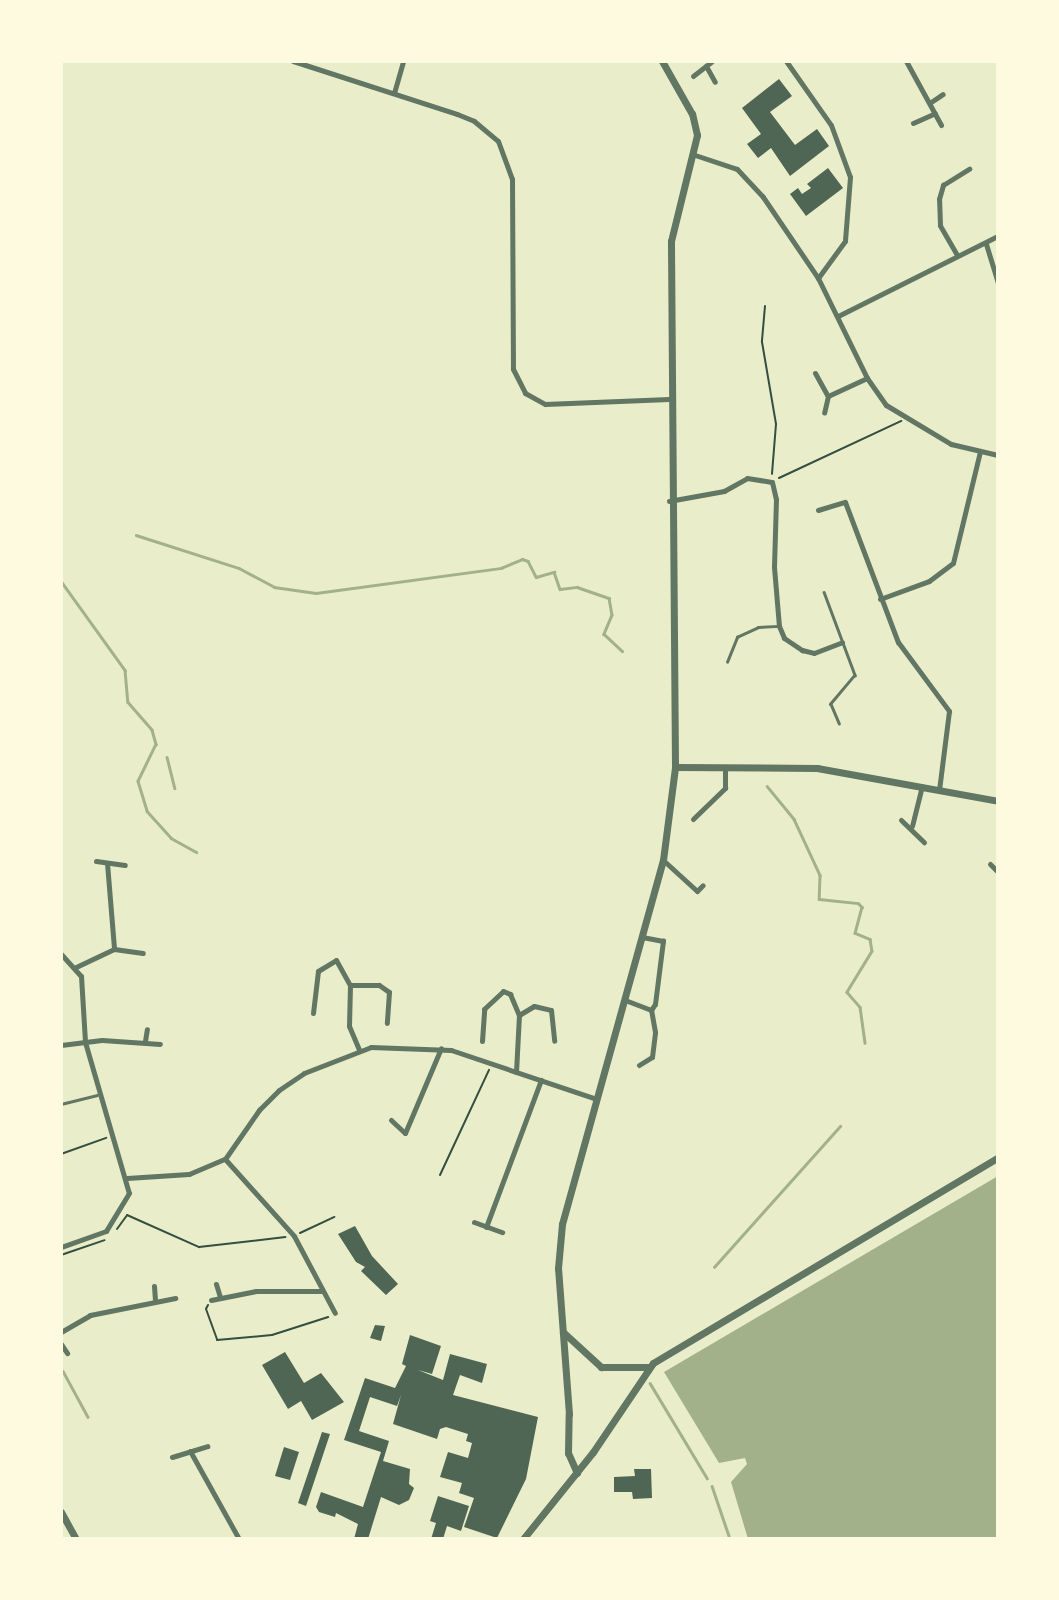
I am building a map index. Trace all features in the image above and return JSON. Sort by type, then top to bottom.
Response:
[{"type":"street","points":[[293,61],[474,121],[505,152],[512,180],[513,369],[525,393],[545,404],[669,400]]},
{"type":"street","points":[[394,93],[403,61]]},
{"type":"street","points":[[577,1473],[568,1453],[558,1268],[562,1224],[663,860],[675,767],[669,501],[671,241],[697,135],[692,114],[662,61]]},
{"type":"street","points":[[693,75],[712,61]]},
{"type":"street","points":[[786,61],[831,125],[850,177],[852,201],[845,241],[818,278]]},
{"type":"street","points":[[906,61],[931,102],[941,125]]},
{"type":"street","points":[[706,66],[715,82]]},
{"type":"street","points":[[931,102],[943,94]]},
{"type":"street","points":[[913,123],[935,113]]},
{"type":"street","points":[[692,154],[737,169],[763,197],[818,278],[867,378],[886,405],[905,419],[951,444],[998,455]]},
{"type":"street","points":[[957,255],[940,225],[939,199],[943,185],[969,169]]},
{"type":"street","points":[[838,316],[998,236]]},
{"type":"street","points":[[986,244],[998,283]]},
{"type":"street","points":[[815,373],[828,396],[824,412]]},
{"type":"street","points":[[828,396],[867,378]]},
{"type":"street","points":[[880,599],[929,581],[953,563],[980,451]]},
{"type":"street","points":[[669,501],[724,491],[747,478],[772,482],[776,499],[779,626],[784,638],[802,650],[814,653],[842,642]]},
{"type":"street","points":[[818,510],[845,502],[898,642],[949,711],[939,790]]},
{"type":"street","points":[[675,767],[817,768],[998,801]]},
{"type":"street","points":[[693,819],[725,788],[725,769]]},
{"type":"street","points":[[912,826],[922,786]]},
{"type":"street","points":[[901,820],[912,826],[924,842]]},
{"type":"street","points":[[663,860],[696,891],[703,885]]},
{"type":"street","points":[[96,861],[125,865]]},
{"type":"street","points":[[107,863],[114,949]]},
{"type":"street","points":[[990,864],[998,872]]},
{"type":"street","points":[[639,1065],[652,1057],[655,1032],[650,1010],[659,987],[663,941],[643,937]]},
{"type":"street","points":[[76,967],[114,949],[143,953]]},
{"type":"street","points":[[61,954],[76,967],[81,976],[85,1042],[97,1095],[127,1178],[129,1192],[106,1231],[61,1247]]},
{"type":"street","points":[[313,1013],[314,984],[327,964],[335,960],[350,985],[349,1026],[359,1050]]},
{"type":"street","points":[[350,985],[379,985],[389,992],[387,1023]]},
{"type":"street","points":[[482,1041],[484,1009],[490,999],[503,991],[510,994],[519,1015],[516,1072]]},
{"type":"street","points":[[625,1000],[650,1010]]},
{"type":"street","points":[[519,1015],[534,1006],[551,1010],[554,1041]]},
{"type":"street","points":[[145,1041],[147,1029]]},
{"type":"street","points":[[61,1045],[145,1041],[160,1044]]},
{"type":"street","points":[[127,1178],[189,1174],[225,1159],[259,1110],[279,1090],[304,1073],[359,1050],[441,1048],[597,1099]]},
{"type":"street","points":[[391,1120],[405,1133],[441,1048]]},
{"type":"street","points":[[486,1227],[541,1080]]},
{"type":"street","points":[[523,1539],[577,1473],[649,1367],[750,1301],[998,1157]]},
{"type":"street","points":[[225,1159],[294,1236],[335,1313]]},
{"type":"street","points":[[474,1222],[502,1232]]},
{"type":"street","points":[[216,1284],[220,1297]]},
{"type":"street","points":[[154,1286],[155,1301]]},
{"type":"street","points":[[211,1300],[256,1291],[322,1291]]},
{"type":"street","points":[[61,1332],[90,1315],[175,1298]]},
{"type":"street","points":[[563,1331],[601,1367],[628,1370],[649,1367]]},
{"type":"street","points":[[61,1344],[67,1353]]},
{"type":"street","points":[[172,1457],[207,1446]]},
{"type":"street","points":[[190,1451],[239,1539]]},
{"type":"street","points":[[61,1512],[76,1539]]},
{"type":"lane","points":[[824,592],[855,675],[831,704],[839,723]]},
{"type":"lane","points":[[727,662],[737,636],[758,627],[779,626]]},
{"type":"lane","points":[[61,1104],[97,1095]]},
{"type":"path","points":[[765,306],[762,342],[776,424],[772,482],[905,419]]},
{"type":"path","points":[[440,1175],[491,1065]]},
{"type":"path","points":[[61,1154],[110,1136]]},
{"type":"path","points":[[127,1215],[191,1244],[215,1247],[294,1236],[334,1217]]},
{"type":"path","points":[[211,1300],[206,1310],[217,1340],[272,1335],[335,1313]]},
{"type":"shaded area","points":[[998,1176],[998,1539],[748,1539],[731,1482],[747,1464],[745,1458],[719,1463],[664,1372]]},
{"type":"building","points":[[779,79],[792,96],[770,112],[795,145],[817,129],[829,146],[790,176],[771,148],[758,158],[747,144],[761,134],[742,108]]},
{"type":"building","points":[[828,168],[843,188],[806,216],[790,194],[798,188],[802,194],[811,188],[807,184]]},
{"type":"building","points":[[355,1226],[372,1256],[398,1284],[386,1295],[361,1271],[365,1267],[356,1262],[338,1234]]},
{"type":"building","points":[[375,1325],[385,1326],[381,1341],[370,1338]]},
{"type":"building","points":[[410,1335],[441,1346],[432,1374],[418,1370],[443,1380],[450,1354],[487,1364],[482,1383],[460,1375],[453,1395],[538,1417],[526,1479],[497,1538],[464,1527],[474,1498],[459,1493],[462,1483],[440,1477],[448,1452],[468,1458],[472,1443],[466,1441],[468,1434],[446,1427],[440,1429],[437,1439],[393,1424],[401,1395],[397,1406],[370,1397],[359,1431],[389,1441],[383,1461],[410,1469],[409,1484],[414,1488],[409,1500],[399,1505],[381,1497],[368,1539],[354,1539],[358,1524],[336,1513],[335,1517],[319,1512],[316,1507],[321,1492],[363,1507],[381,1452],[344,1440],[365,1378],[395,1388],[406,1366],[402,1364]]},
{"type":"building","points":[[285,1352],[304,1383],[321,1373],[344,1402],[312,1420],[301,1401],[288,1409],[262,1365]]},
{"type":"building","points":[[322,1432],[330,1434],[306,1506],[298,1503]]},
{"type":"building","points":[[284,1447],[299,1452],[290,1480],[275,1476]]},
{"type":"building","points":[[634,1469],[651,1469],[652,1498],[633,1499],[632,1492],[614,1492],[614,1477],[635,1476]]},
{"type":"building","points":[[438,1496],[469,1506],[461,1531],[447,1526],[443,1539],[431,1539],[436,1523],[430,1521]]},
{"type":"waterway","points":[[136,535],[239,568],[274,587],[316,593],[501,568],[522,559],[528,561],[536,577],[554,572],[560,589],[577,587],[609,598],[612,615],[604,634],[622,651]]},
{"type":"waterway","points":[[61,581],[125,670],[128,702],[152,730],[156,744],[138,781],[147,811],[171,838],[196,852]]},
{"type":"waterway","points":[[167,757],[175,788]]},
{"type":"waterway","points":[[767,786],[794,819],[820,875],[819,899],[858,903],[862,907],[855,933],[870,939],[872,951],[847,992],[860,1007],[865,1043]]},
{"type":"waterway","points":[[714,1267],[840,1126]]},
{"type":"waterway","points":[[63,1371],[88,1417]]},
{"type":"waterway","points":[[650,1383],[707,1478]]},
{"type":"waterway","points":[[712,1486],[730,1539]]}]
